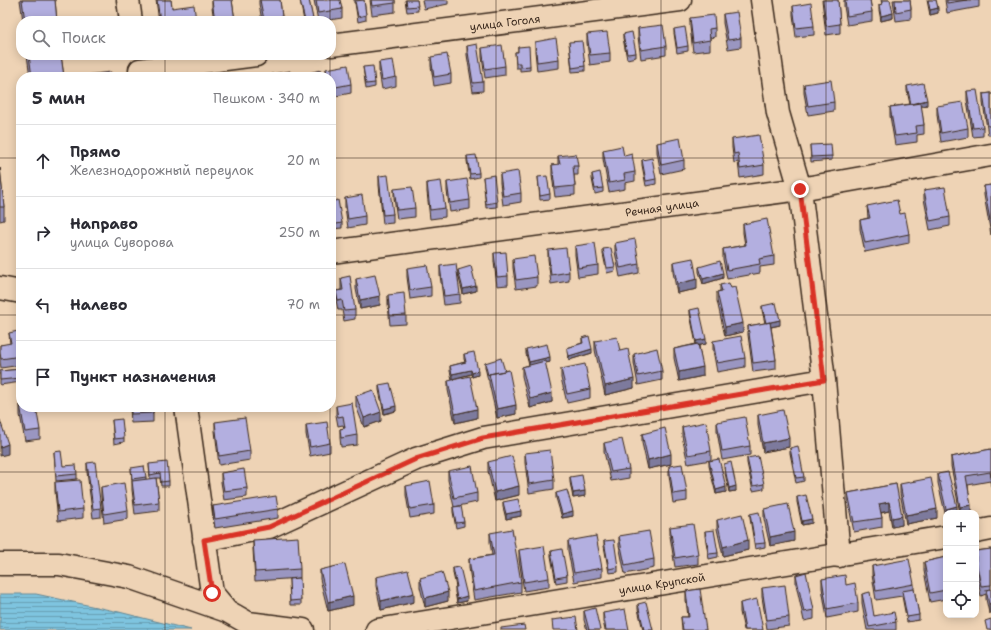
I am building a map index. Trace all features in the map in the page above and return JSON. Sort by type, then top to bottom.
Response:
[{"type":"street","points":[[128,0],[130,16]]},
{"type":"street","name":"улица Гоголя","points":[[336,44],[680,0]]},
{"type":"street","points":[[762,0],[778,113],[800,189],[824,380],[838,556]]},
{"type":"street","points":[[139,67],[207,60]]},
{"type":"street","name":"Речная улица","points":[[336,251],[800,189],[991,155]]},
{"type":"street","points":[[0,288],[16,291]]},
{"type":"street","points":[[204,540],[269,527],[416,459],[483,438],[824,380]]},
{"type":"street","points":[[187,412],[212,593],[227,611]]},
{"type":"street","points":[[979,531],[991,529]]},
{"type":"street","name":"улица Крупской","points":[[377,630],[838,556],[943,538]]},
{"type":"street","points":[[0,564],[59,564],[129,577],[227,611],[248,623],[303,630]]},
{"type":"water","points":[[0,594],[36,594],[119,612],[191,630],[0,630]]},
{"type":"building","points":[[22,0],[55,0],[57,16],[24,16]]},
{"type":"building","points":[[157,0],[171,0],[172,8],[194,5],[195,16],[159,16]]},
{"type":"building","points":[[212,0],[232,0],[234,16],[214,16]]},
{"type":"building","points":[[260,0],[280,0],[282,16],[263,16]]},
{"type":"building","points":[[300,0],[309,0],[312,16],[304,16]]},
{"type":"building","points":[[316,0],[340,0],[342,9],[318,13]]},
{"type":"building","points":[[364,0],[366,15],[358,17],[355,1]]},
{"type":"building","points":[[371,0],[395,0],[395,3],[372,6]]},
{"type":"building","points":[[406,0],[417,0],[418,6],[407,7]]},
{"type":"building","points":[[823,0],[838,0],[840,24],[826,26]]},
{"type":"building","points":[[845,0],[870,0],[872,12],[847,16]]},
{"type":"building","points":[[882,0],[890,0],[893,13],[881,16],[879,5],[882,4]]},
{"type":"building","points":[[895,0],[910,0],[911,9],[896,12]]},
{"type":"building","points":[[928,0],[936,0],[938,8],[930,10]]},
{"type":"building","points":[[947,0],[967,0],[947,3]]},
{"type":"building","points":[[811,3],[814,26],[796,28],[793,6]]},
{"type":"building","points":[[737,12],[741,38],[728,40],[723,14]]},
{"type":"building","points":[[714,15],[715,28],[709,29],[710,40],[693,43],[690,18]]},
{"type":"building","points":[[663,25],[666,46],[641,50],[638,28]]},
{"type":"building","points":[[685,27],[688,46],[677,48],[674,29]]},
{"type":"building","points":[[607,32],[610,53],[590,55],[587,34]]},
{"type":"building","points":[[632,32],[636,53],[627,54],[623,34]]},
{"type":"building","points":[[556,38],[559,59],[537,62],[535,42]]},
{"type":"building","points":[[582,41],[585,66],[572,68],[569,42]]},
{"type":"building","points":[[477,44],[483,82],[473,83],[467,46]]},
{"type":"building","points":[[502,45],[505,66],[485,69],[482,48]]},
{"type":"building","points":[[529,46],[530,66],[520,67],[520,63],[516,63],[515,52],[518,52],[518,47]]},
{"type":"building","points":[[447,54],[451,74],[434,77],[431,57]]},
{"type":"building","points":[[30,60],[62,60],[63,72],[31,72]]},
{"type":"building","points":[[393,60],[396,77],[382,80],[379,62]]},
{"type":"building","points":[[348,65],[351,84],[336,87],[336,72],[326,72],[326,69]]},
{"type":"building","points":[[373,66],[375,83],[366,84],[363,67]]},
{"type":"building","points":[[831,80],[834,102],[808,106],[804,84]]},
{"type":"building","points":[[923,83],[927,100],[911,104],[907,86]]},
{"type":"building","points":[[977,90],[983,127],[973,128],[967,91]]},
{"type":"building","points":[[991,93],[991,126],[988,126],[983,94]]},
{"type":"building","points":[[963,102],[968,128],[941,133],[937,106]]},
{"type":"building","points":[[921,103],[924,125],[916,126],[917,133],[895,136],[890,107]]},
{"type":"building","points":[[759,135],[764,165],[740,169],[738,153],[734,154],[732,139]]},
{"type":"building","points":[[680,138],[684,160],[661,165],[657,143]]},
{"type":"building","points":[[831,144],[832,156],[811,157],[810,145]]},
{"type":"building","points":[[622,146],[624,156],[632,154],[635,172],[624,174],[625,180],[609,183],[603,150]]},
{"type":"building","points":[[576,154],[578,166],[573,166],[575,186],[555,188],[552,165],[560,164],[558,156]]},
{"type":"building","points":[[476,155],[479,173],[470,174],[467,156]]},
{"type":"building","points":[[652,158],[656,179],[646,181],[642,160]]},
{"type":"building","points":[[0,168],[4,207],[0,207]]},
{"type":"building","points":[[518,171],[521,193],[503,196],[500,174]]},
{"type":"building","points":[[600,172],[603,188],[595,189],[592,174]]},
{"type":"building","points":[[388,175],[393,214],[383,215],[379,176]]},
{"type":"building","points":[[494,175],[497,202],[486,204],[483,177]]},
{"type":"building","points":[[547,176],[550,194],[540,196],[538,177]]},
{"type":"building","points":[[467,179],[470,200],[450,203],[447,182]]},
{"type":"building","points":[[441,181],[445,208],[430,210],[427,183]]},
{"type":"building","points":[[991,185],[991,226],[984,186]]},
{"type":"building","points":[[412,187],[415,208],[397,210],[394,189]]},
{"type":"building","points":[[945,187],[950,217],[930,221],[924,190]]},
{"type":"building","points":[[362,195],[365,216],[348,219],[345,198]]},
{"type":"building","points":[[338,200],[342,223],[336,224],[336,201]]},
{"type":"building","points":[[897,200],[900,214],[905,213],[909,234],[865,243],[860,220],[870,218],[867,206]]},
{"type":"building","points":[[767,219],[774,256],[759,259],[760,264],[727,270],[723,249],[746,245],[743,224]]},
{"type":"building","points":[[635,239],[639,264],[620,268],[615,243]]},
{"type":"building","points":[[595,243],[598,265],[578,268],[575,246]]},
{"type":"building","points":[[566,248],[569,272],[551,275],[548,250]]},
{"type":"building","points":[[611,248],[615,267],[607,268],[603,249]]},
{"type":"building","points":[[506,252],[508,276],[497,277],[494,253]]},
{"type":"building","points":[[534,256],[537,277],[516,280],[513,259]]},
{"type":"building","points":[[693,258],[697,279],[677,284],[673,262]]},
{"type":"building","points":[[720,261],[723,273],[703,279],[699,267]]},
{"type":"building","points":[[456,264],[460,294],[444,296],[440,266]]},
{"type":"building","points":[[427,265],[431,287],[410,290],[407,268]]},
{"type":"building","points":[[471,266],[476,286],[463,289],[458,270]]},
{"type":"building","points":[[375,275],[380,296],[360,300],[356,279]]},
{"type":"building","points":[[350,276],[355,310],[344,311],[342,300],[338,301],[336,291],[343,290],[341,278]]},
{"type":"building","points":[[729,283],[731,288],[735,287],[743,323],[725,327],[717,292],[722,291],[720,285]]},
{"type":"building","points":[[404,293],[406,315],[390,316],[388,295]]},
{"type":"building","points":[[776,303],[780,320],[766,323],[762,306]]},
{"type":"building","points":[[699,308],[706,339],[696,341],[690,310]]},
{"type":"building","points":[[770,322],[776,360],[753,363],[748,326]]},
{"type":"building","points":[[16,331],[16,357],[1,359],[0,345],[11,343],[9,333]]},
{"type":"building","points":[[589,336],[592,349],[569,356],[567,348],[583,343],[582,338]]},
{"type":"building","points":[[741,336],[745,358],[717,363],[713,341]]},
{"type":"building","points":[[617,337],[620,351],[628,349],[634,379],[605,386],[595,341]]},
{"type":"building","points":[[547,344],[550,357],[529,362],[526,349]]},
{"type":"building","points":[[698,344],[703,367],[679,372],[674,349]]},
{"type":"building","points":[[657,348],[662,371],[638,376],[634,354]]},
{"type":"building","points":[[474,352],[478,371],[472,373],[471,370],[452,374],[450,366],[466,362],[464,354]]},
{"type":"building","points":[[501,358],[505,371],[488,375],[485,363]]},
{"type":"building","points":[[545,361],[552,393],[530,399],[522,367]]},
{"type":"building","points":[[585,364],[590,389],[567,394],[561,369]]},
{"type":"building","points":[[16,369],[16,378],[0,380],[0,371]]},
{"type":"building","points":[[509,370],[516,405],[497,409],[489,374]]},
{"type":"building","points":[[470,376],[477,409],[455,414],[448,381]]},
{"type":"building","points":[[390,383],[396,406],[384,409],[379,385]]},
{"type":"building","points":[[373,390],[381,412],[364,418],[356,396]]},
{"type":"building","points":[[352,403],[357,435],[341,438],[340,429],[345,428],[343,416],[338,417],[336,406]]},
{"type":"building","points":[[783,410],[789,438],[763,443],[758,415]]},
{"type":"building","points":[[21,412],[37,412],[40,430],[25,432]]},
{"type":"building","points":[[131,412],[153,412],[153,413],[131,414]]},
{"type":"building","points":[[745,417],[750,446],[722,451],[717,422]]},
{"type":"building","points":[[245,418],[250,451],[219,456],[215,422]]},
{"type":"building","points":[[122,419],[124,438],[114,439],[112,420]]},
{"type":"building","points":[[0,420],[8,444],[0,447]]},
{"type":"building","points":[[327,422],[330,443],[310,447],[306,425]]},
{"type":"building","points":[[706,422],[711,451],[688,455],[682,427]]},
{"type":"building","points":[[665,428],[671,454],[648,460],[642,434]]},
{"type":"building","points":[[622,439],[629,469],[611,472],[604,443]]},
{"type":"building","points":[[798,446],[804,477],[796,478],[790,448]]},
{"type":"building","points":[[991,449],[991,477],[990,472],[966,476],[971,505],[960,507],[951,457]]},
{"type":"building","points":[[550,450],[554,480],[529,484],[525,453]]},
{"type":"building","points":[[61,451],[63,466],[76,465],[77,474],[56,476],[54,452]]},
{"type":"building","points":[[512,456],[519,486],[495,492],[488,462]]},
{"type":"building","points":[[758,456],[764,484],[753,486],[747,458]]},
{"type":"building","points":[[719,459],[726,487],[716,490],[709,461]]},
{"type":"building","points":[[95,462],[101,508],[93,509],[87,463]]},
{"type":"building","points":[[167,462],[169,481],[161,482],[160,473],[150,475],[149,464]]},
{"type":"building","points":[[731,462],[736,486],[729,488],[724,464]]},
{"type":"building","points":[[682,464],[687,492],[673,494],[669,466]]},
{"type":"building","points":[[144,466],[146,477],[132,479],[131,468]]},
{"type":"building","points":[[472,466],[477,493],[454,498],[448,471]]},
{"type":"building","points":[[244,469],[247,488],[224,491],[221,473]]},
{"type":"building","points":[[948,472],[957,506],[946,509],[938,474]]},
{"type":"building","points":[[582,475],[585,491],[573,493],[570,477]]},
{"type":"building","points":[[156,478],[159,502],[135,505],[132,481]]},
{"type":"building","points":[[931,478],[937,509],[906,515],[900,484]]},
{"type":"building","points":[[80,480],[83,509],[58,512],[55,482]]},
{"type":"building","points":[[430,481],[434,505],[410,509],[406,486]]},
{"type":"building","points":[[124,483],[128,510],[104,514],[101,487]]},
{"type":"building","points":[[896,484],[902,516],[892,518],[889,502],[879,504],[882,518],[854,522],[848,493]]},
{"type":"building","points":[[567,490],[573,511],[562,514],[556,493]]},
{"type":"building","points":[[806,495],[812,519],[802,521],[797,497]]},
{"type":"building","points":[[276,496],[278,509],[215,519],[213,506]]},
{"type":"building","points":[[518,499],[521,511],[506,514],[503,502]]},
{"type":"building","points":[[788,504],[794,532],[770,537],[764,509]]},
{"type":"building","points":[[461,506],[464,522],[456,523],[453,507]]},
{"type":"building","points":[[759,512],[765,543],[755,544],[750,514]]},
{"type":"building","points":[[742,514],[748,540],[723,547],[717,520]]},
{"type":"building","points":[[693,524],[698,554],[675,558],[670,527]]},
{"type":"building","points":[[512,529],[521,582],[474,591],[469,559],[494,555],[490,533]]},
{"type":"building","points":[[714,530],[718,553],[709,554],[705,531]]},
{"type":"building","points":[[649,531],[654,559],[625,565],[619,536]]},
{"type":"building","points":[[596,536],[602,568],[574,573],[568,541]]},
{"type":"building","points":[[298,537],[300,569],[255,572],[253,540]]},
{"type":"building","points":[[614,540],[618,567],[609,569],[604,541]]},
{"type":"building","points":[[544,546],[549,578],[524,582],[519,550]]},
{"type":"building","points":[[562,549],[567,576],[556,578],[551,551]]},
{"type":"building","points":[[991,549],[991,585],[981,586],[979,576],[979,551]]},
{"type":"building","points":[[943,558],[943,591],[930,593],[924,562]]},
{"type":"building","points":[[909,559],[914,584],[876,591],[872,566]]},
{"type":"building","points":[[345,564],[353,596],[328,602],[320,570]]},
{"type":"building","points":[[460,567],[467,596],[457,599],[455,587],[457,587],[453,568]]},
{"type":"building","points":[[408,570],[414,593],[381,601],[376,577]]},
{"type":"building","points":[[442,572],[448,592],[425,598],[420,578]]},
{"type":"building","points":[[806,572],[814,610],[804,612],[796,575]]},
{"type":"building","points":[[845,575],[846,585],[855,583],[858,603],[827,609],[822,579]]},
{"type":"building","points":[[300,578],[301,600],[290,601],[289,579]]},
{"type":"building","points":[[785,585],[789,617],[767,620],[762,588]]},
{"type":"building","points":[[700,589],[706,630],[683,630],[681,617],[689,617],[686,591]]},
{"type":"building","points":[[914,589],[919,615],[907,617],[902,591]]},
{"type":"building","points":[[991,589],[991,603],[989,604],[986,590]]},
{"type":"building","points":[[870,592],[874,616],[894,612],[896,622],[869,627],[862,594]]},
{"type":"building","points":[[757,599],[763,630],[745,630],[740,603]]},
{"type":"building","points":[[646,602],[653,630],[644,630],[638,604]]},
{"type":"building","points":[[595,608],[600,630],[589,630],[584,611]]},
{"type":"building","points":[[625,609],[629,630],[606,630],[603,613]]},
{"type":"building","points":[[576,617],[578,630],[553,630],[552,620]]},
{"type":"building","points":[[991,619],[991,630],[987,630],[985,621]]},
{"type":"building","points":[[524,625],[525,630],[501,630],[501,628]]},
{"type":"route","points":[[212,593],[204,540],[269,527],[416,459],[483,438],[824,380],[800,189]]}]
